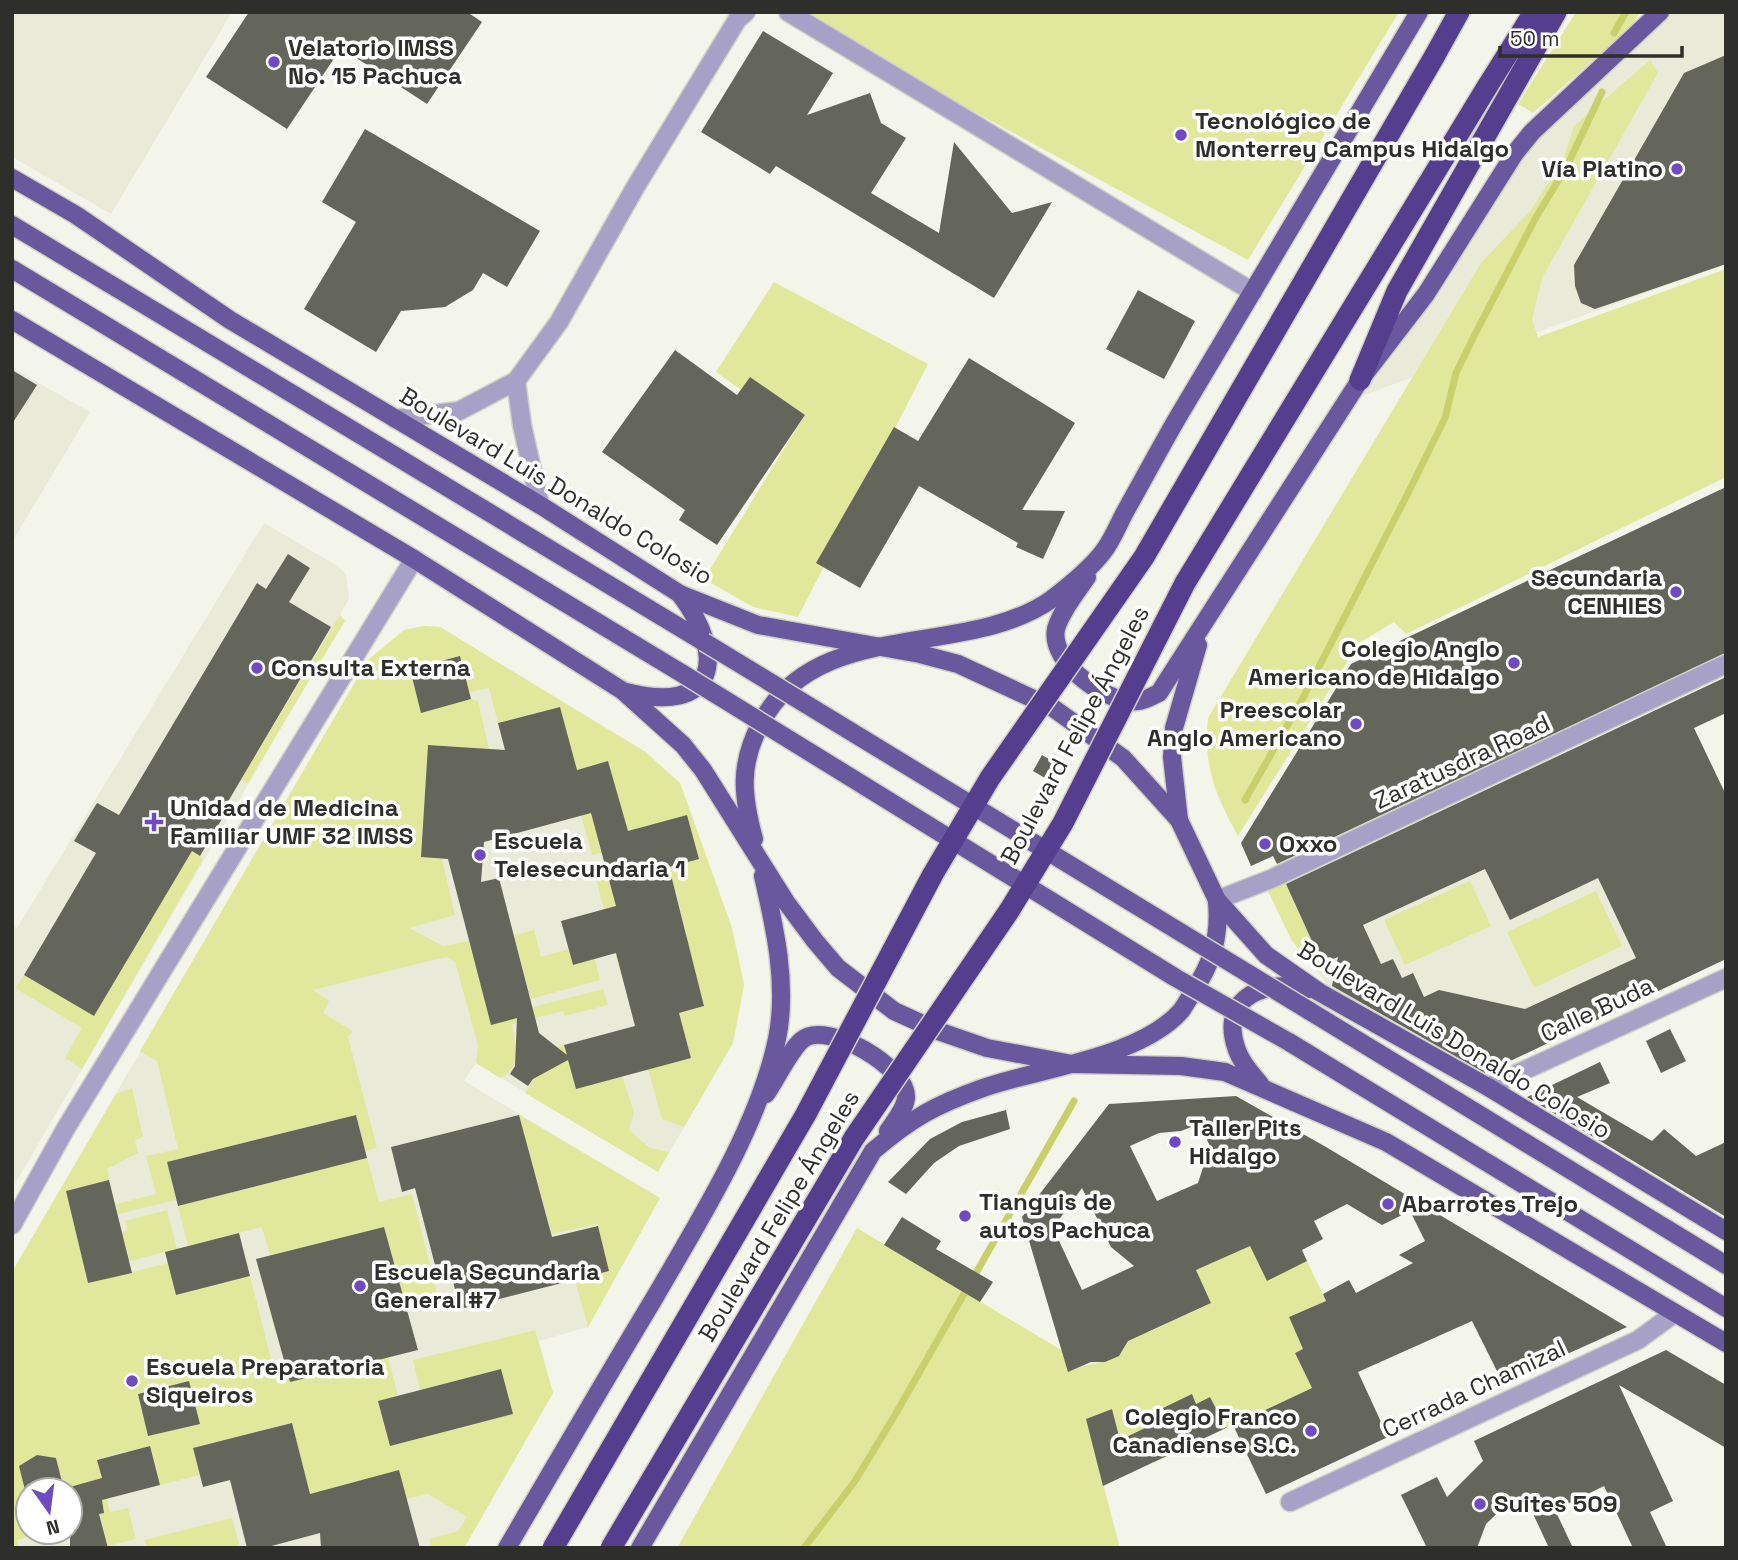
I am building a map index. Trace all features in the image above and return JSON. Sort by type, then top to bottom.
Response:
[{"type":"highway","name":"Boulevard Felipe Ángeles","points":[[553,1548],[806,1114],[990,778],[1144,557],[1459,12]]},
{"type":"highway","name":"Boulevard Felipe Ángeles","points":[[611,1548],[854,1138],[1009,911],[1063,823],[1185,583],[1534,12]]},
{"type":"highway","points":[[1360,380],[1397,291],[1556,12]]},
{"type":"main road","points":[[1419,12],[1056,629],[1058,651],[1071,669],[1116,699],[1139,701],[1159,693],[1360,380],[1426,295],[1515,153],[1532,132],[1660,12]]},
{"type":"main road","name":"Boulevard Luis Donaldo Colosio","points":[[12,178],[230,320],[540,505],[680,594],[758,625],[958,664],[1053,708],[1123,758],[1180,820],[1217,900],[1266,955],[1319,992],[1488,1087],[1726,1231]]},
{"type":"main road","points":[[12,186],[41,195]]},
{"type":"main road","name":"Boulevard Luis Donaldo Colosio","points":[[12,225],[704,642],[1726,1265]]},
{"type":"main road","points":[[17,271],[1176,978],[1289,1042],[1726,1308]]},
{"type":"main road","points":[[13,320],[414,559],[623,691],[683,745],[723,797],[786,902],[838,968],[894,1011],[938,1031],[987,1048],[1072,1064],[1189,1066],[1225,1072],[1386,1142],[1726,1343]]},
{"type":"main road","points":[[507,1548],[706,1209],[749,1118],[777,1038],[781,1000],[770,906],[749,821],[744,785],[747,748],[769,706],[790,682],[823,663],[881,647],[999,622],[1031,610],[1051,600],[1103,552]]},
{"type":"main road","points":[[623,691],[668,699],[684,696],[698,687],[708,669],[704,629],[680,594]]},
{"type":"main road","points":[[1180,820],[1172,757],[1174,728],[1203,627]]},
{"type":"main road","points":[[873,1151],[909,1120],[935,1107],[985,1087],[1072,1064],[1155,1030],[1180,1011],[1210,961],[1217,935],[1217,900]]},
{"type":"main road","points":[[1262,1087],[1236,1048],[1233,1026],[1238,1006],[1260,989],[1288,984],[1319,992]]},
{"type":"main road","points":[[640,1548],[873,1151],[906,1100],[904,1083],[895,1070],[835,1035],[819,1033],[802,1039],[749,1118]]},
{"type":"street","points":[[395,419],[459,411],[516,381],[559,321],[636,186],[737,20],[746,12]]},
{"type":"street","points":[[788,12],[1253,292]]},
{"type":"street","points":[[516,381],[522,425],[540,505]]},
{"type":"street","points":[[12,1225],[66,1128],[414,559]]},
{"type":"street","name":"Zaratusdra Road","points":[[1217,900],[1271,879],[1726,664]]},
{"type":"street","name":"Calle Buda","points":[[1488,1087],[1726,978]]},
{"type":"street","name":"Cerrada Chamizal","points":[[1290,1503],[1638,1340],[1675,1313]]},
{"type":"shaded area","points":[[12,12],[232,12],[111,214],[12,157]]},
{"type":"shaded area","points":[[1660,12],[1726,12],[1726,264],[1347,401],[1515,153]]},
{"type":"shaded area","points":[[12,368],[90,412],[12,542]]},
{"type":"shaded area","name":"Unidad de Medicina Familiar UMF 32 IMSS","points":[[264,523],[336,565],[346,574],[349,598],[290,713],[12,1189],[12,926],[17,928]]},
{"type":"shaded area","points":[[424,626],[440,627],[646,752],[680,783],[732,928],[744,985],[733,1043],[658,1172],[476,1063],[464,1081],[660,1198],[588,1327],[539,1341],[553,1393],[464,1548],[12,1548],[12,1272],[368,660],[404,630]]},
{"type":"shaded area","points":[[1550,757],[1606,874],[1726,959],[1485,1073],[1477,1072],[1328,985],[1291,939],[1268,891]]},
{"type":"green space","name":"Tecnológico de Monterrey Campus Hidalgo","points":[[790,12],[1399,12],[1248,260]]},
{"type":"green space","points":[[1576,12],[1640,12],[1630,28],[1533,113],[1518,104]]},
{"type":"green space","points":[[1650,60],[1658,73],[1542,278],[1532,319],[1538,337],[1726,269],[1726,477],[1406,634],[1394,622],[1359,643],[1238,836],[1217,793],[1209,765],[1208,718],[1481,263],[1531,210],[1563,160],[1574,126]]},
{"type":"green space","points":[[774,282],[928,364],[798,617],[753,607],[704,579],[805,415],[750,378],[741,390],[716,372]]},
{"type":"green space","points":[[340,615],[345,621],[247,784],[241,780]]},
{"type":"green space","points":[[424,626],[440,627],[645,752],[680,783],[732,928],[744,985],[733,1043],[684,1127],[662,1119],[648,1069],[691,1057],[679,1013],[704,1006],[693,963],[623,981],[615,953],[687,934],[676,891],[604,910],[594,872],[606,869],[610,883],[698,859],[686,816],[598,840],[601,853],[592,855],[581,815],[620,804],[608,761],[494,793],[571,749],[559,707],[498,723],[489,688],[469,692],[459,656],[410,669],[422,712],[471,699],[478,701],[489,749],[428,745],[421,857],[442,859],[455,915],[409,928],[443,946],[469,941],[491,1024],[534,1013],[533,1007],[603,989],[608,1005],[565,1016],[563,1011],[512,1024],[516,1047],[515,1062],[507,1074],[500,1078],[476,1063],[478,1045],[455,962],[446,957],[313,990],[329,1001],[323,1013],[353,1031],[348,1037],[377,1148],[365,1151],[356,1115],[167,1162],[176,1200],[118,1214],[116,1204],[156,1194],[146,1156],[178,1149],[157,1061],[140,1051],[368,660],[404,630]]},
{"type":"green space","points":[[192,851],[203,859],[82,1069],[65,1058],[82,1028],[15,988],[24,975],[94,1016]]},
{"type":"green space","points":[[1470,881],[1491,926],[1405,965],[1384,920]]},
{"type":"green space","points":[[1285,883],[1322,963],[1312,967],[1291,939],[1268,891]]},
{"type":"green space","points":[[1596,891],[1622,946],[1534,988],[1507,932]]},
{"type":"green space","points":[[534,930],[541,957],[568,949],[573,965],[595,959],[600,980],[531,999],[514,935]]},
{"type":"green space","points":[[564,1045],[622,1076],[634,1112],[629,1130],[650,1148],[669,1152],[658,1172],[525,1093],[556,1047]]},
{"type":"green space","points":[[132,1088],[143,1137],[135,1140],[138,1153],[107,1169],[110,1180],[66,1191],[88,1283],[168,1263],[177,1295],[250,1276],[276,1378],[388,1357],[398,1396],[378,1401],[390,1446],[513,1414],[501,1369],[420,1390],[413,1360],[535,1330],[553,1393],[464,1548],[432,1548],[429,1539],[458,1531],[467,1517],[428,1494],[406,1499],[277,1503],[291,1423],[193,1448],[200,1475],[160,1485],[150,1446],[97,1459],[110,1512],[128,1508],[136,1539],[108,1546],[100,1517],[84,1519],[84,1476],[60,1476],[56,1458],[37,1456],[19,1466],[22,1476],[14,1476],[14,1546],[19,1548],[12,1548],[12,1272],[116,1094]],"holes":[[[189,1382],[200,1423],[148,1436],[138,1394]]]},
{"type":"green space","points":[[519,1115],[660,1198],[588,1327],[575,1280],[609,1271],[597,1224],[552,1234]]},
{"type":"green space","points":[[367,1158],[379,1202],[412,1194],[437,1293],[276,1334],[268,1304],[395,1272],[384,1228],[270,1256],[262,1227],[188,1246],[178,1206]]},
{"type":"green space","points":[[167,1210],[177,1249],[130,1261],[122,1232],[128,1230],[125,1221]]},
{"type":"green space","points":[[1236,1219],[1267,1280],[1307,1261],[1326,1301],[1289,1317],[1303,1349],[1295,1353],[1312,1388],[1226,1428],[1210,1397],[1196,1404],[1192,1395],[1163,1408],[1183,1449],[1154,1463],[1138,1431],[1120,1440],[1112,1409],[1086,1419],[1120,1548],[677,1548],[857,1228],[1068,1354],[1072,1370],[1109,1359],[1121,1351],[1126,1345],[1121,1334],[1134,1300],[1149,1332],[1211,1303],[1196,1270],[1218,1260]]},
{"type":"green space","points":[[232,1518],[240,1548],[147,1548],[144,1540]]},
{"type":"building","name":"Velatorio IMSS No. 15 Pachuca","points":[[249,12],[467,12],[482,22],[427,104],[341,48],[287,129],[206,77]]},
{"type":"building","points":[[763,31],[833,73],[807,115],[870,93],[881,123],[906,138],[871,193],[939,233],[954,142],[1012,213],[1052,202],[994,298],[776,166],[770,174],[701,132]]},
{"type":"building","name":"Vía Platino","points":[[1726,55],[1726,264],[1595,309],[1581,303],[1575,286],[1574,265],[1684,73]]},
{"type":"building","points":[[365,129],[540,231],[507,287],[483,273],[473,290],[445,307],[401,311],[376,352],[304,309],[356,222],[322,202]]},
{"type":"building","points":[[1138,290],[1195,321],[1164,379],[1106,349]]},
{"type":"building","points":[[675,350],[737,395],[750,377],[805,415],[717,545],[679,520],[685,510],[602,452]]},
{"type":"building","points":[[969,358],[1075,423],[1022,510],[1065,511],[1043,559],[1016,547],[1018,543],[919,486],[860,588],[816,563],[894,427],[918,441]]},
{"type":"building","points":[[12,370],[37,385],[12,424]]},
{"type":"building","points":[[1726,487],[1726,653],[1277,864],[1273,856],[1251,866],[1241,843],[1351,664]]},
{"type":"building","points":[[288,554],[310,568],[289,602],[331,627],[226,805],[229,807],[200,856],[192,851],[94,1016],[24,975],[96,853],[74,841],[97,803],[119,815],[257,583],[266,589]]},
{"type":"building","points":[[460,656],[471,699],[421,713],[410,669]]},
{"type":"building","points":[[1726,677],[1726,713],[1694,728],[1726,795],[1726,959],[1485,1073],[1332,986],[1338,957],[1322,963],[1286,884]],"holes":[[[1485,869],[1510,920],[1598,878],[1636,958],[1525,1009],[1439,990],[1424,997],[1413,973],[1402,978],[1393,959],[1381,964],[1363,925]]]},
{"type":"building","points":[[560,707],[577,770],[608,761],[628,831],[687,815],[699,859],[669,867],[704,1006],[679,1013],[691,1058],[576,1089],[568,1060],[533,1079],[528,1086],[510,1074],[515,1066],[517,1018],[491,1025],[448,859],[421,857],[428,745],[505,750],[498,723]],"holes":[[[591,813],[616,906],[561,921],[573,965],[616,953],[635,1026],[564,1045],[567,1055],[539,1033],[499,878],[481,882],[484,842]]]},
{"type":"building","points":[[1042,755],[1059,765],[1050,781],[1033,771]]},
{"type":"building","points":[[1670,1029],[1686,1061],[1661,1073],[1646,1041]]},
{"type":"building","points":[[1600,1062],[1610,1083],[1577,1097],[1652,1141],[1664,1129],[1696,1156],[1726,1142],[1726,1217],[1527,1097]]},
{"type":"building","points":[[1236,1096],[1627,1327],[1503,1383],[1472,1321],[1358,1372],[1388,1437],[1266,1494],[1233,1425],[1312,1388],[1295,1353],[1303,1349],[1289,1317],[1326,1301],[1323,1294],[1349,1280],[1356,1293],[1413,1263],[1399,1255],[1425,1241],[1410,1211],[1382,1225],[1347,1204],[1314,1221],[1323,1239],[1302,1250],[1307,1261],[1267,1281],[1250,1246],[1196,1270],[1211,1303],[1128,1341],[1119,1356],[1105,1362],[1091,1362],[1068,1372],[1022,1217],[1109,1104]],"holes":[[[1199,1124],[1210,1146],[1198,1183],[1157,1201],[1130,1146],[1159,1133],[1181,1131]],[[1082,1188],[1111,1247],[1134,1266],[1082,1290],[1053,1228]]]},
{"type":"building","points":[[1006,1110],[1010,1129],[959,1146],[934,1163],[906,1194],[888,1182],[930,1139],[962,1122]]},
{"type":"building","points":[[356,1115],[367,1158],[178,1206],[167,1162]]},
{"type":"building","points":[[519,1115],[552,1237],[598,1226],[609,1271],[460,1309],[448,1262],[435,1265],[415,1188],[402,1192],[391,1147]]},
{"type":"building","points":[[109,1180],[132,1273],[88,1283],[66,1191]]},
{"type":"building","points":[[902,1217],[941,1241],[936,1249],[993,1282],[980,1302],[884,1245]]},
{"type":"building","points":[[384,1227],[418,1350],[290,1382],[256,1259]]},
{"type":"building","points":[[239,1233],[250,1276],[176,1295],[165,1252]]},
{"type":"building","points":[[1666,1350],[1726,1385],[1726,1448],[1619,1385],[1673,1501],[1650,1512],[1667,1548],[1633,1548],[1604,1486],[1555,1510],[1573,1548],[1549,1548],[1527,1501],[1516,1506],[1512,1499],[1486,1524],[1477,1548],[1427,1548],[1401,1495],[1437,1477],[1447,1497],[1483,1461],[1474,1441]]},
{"type":"building","points":[[501,1369],[513,1414],[390,1446],[378,1401]]},
{"type":"building","points":[[189,1381],[200,1424],[148,1436],[138,1394]]},
{"type":"building","points":[[1192,1394],[1196,1404],[1210,1397],[1226,1428],[1103,1486],[1086,1419],[1112,1409],[1120,1440],[1168,1417],[1163,1408]]},
{"type":"building","points":[[292,1423],[310,1494],[399,1470],[420,1548],[321,1548],[320,1533],[264,1548],[247,1548],[230,1480],[203,1487],[193,1448]]},
{"type":"building","points":[[150,1446],[160,1485],[102,1500],[104,1513],[99,1514],[108,1548],[70,1548],[84,1546],[84,1483],[102,1478],[97,1460]]},
{"type":"building","points":[[37,1455],[56,1458],[60,1476],[22,1476],[19,1466]]},
{"type":"waterway","points":[[1614,33],[1626,12]]},
{"type":"waterway","points":[[1245,800],[1304,696],[1408,493],[1445,418],[1456,373],[1535,219],[1567,166],[1602,92]]},
{"type":"waterway","points":[[804,1548],[855,1481],[895,1415],[1074,1101]]},
{"type":"place","name":"Velatorio IMSS No. 15 Pachuca","points":[[274,62]]},
{"type":"place","name":"Tecnológico de Monterrey Campus Hidalgo","points":[[1181,135]]},
{"type":"place","name":"Vía Platino","points":[[1677,169]]},
{"type":"place","name":"Secundaria CENHIES","points":[[1676,592]]},
{"type":"place","name":"Colegio Anglo Americano de Hidalgo","points":[[1514,663]]},
{"type":"place","name":"Consulta Externa","points":[[257,668]]},
{"type":"place","name":"Preescolar Anglo Americano","points":[[1356,724]]},
{"type":"place","name":"Unidad de Medicina Familiar UMF 32 IMSS","points":[[154,822]]},
{"type":"place","name":"Oxxo","points":[[1265,844]]},
{"type":"place","name":"Escuela Telesecundaria 1","points":[[480,855]]},
{"type":"place","name":"Taller Pits Hidalgo","points":[[1175,1142]]},
{"type":"place","name":"Abarrotes Trejo","points":[[1388,1204]]},
{"type":"place","name":"Tianguis de autos Pachuca","points":[[965,1216]]},
{"type":"place","name":"Escuela Secundaria General #7","points":[[360,1286]]},
{"type":"place","name":"Escuela Preparatoria Siqueiros","points":[[132,1381]]},
{"type":"place","name":"Colegio Franco Canadiense S.C.","points":[[1311,1431]]},
{"type":"place","name":"Suites 509","points":[[1480,1504]]}]
